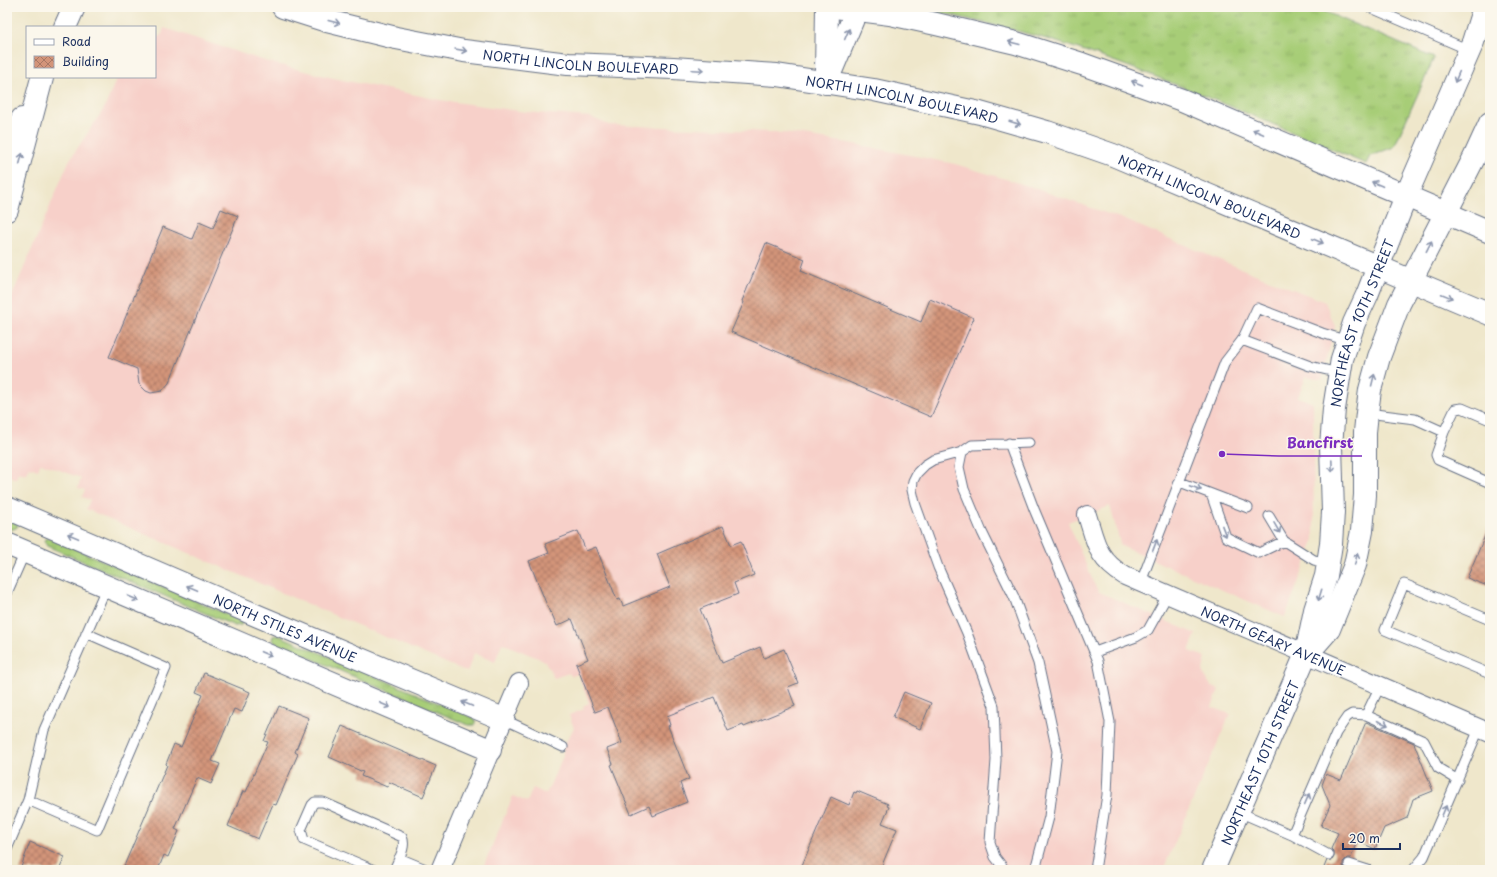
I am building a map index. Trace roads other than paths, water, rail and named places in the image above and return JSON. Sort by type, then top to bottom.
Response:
[{"type":"main road","points":[[65,26],[74,7]]},
{"type":"main road","name":"NORTH LINCOLN BOULEVARD","points":[[283,7],[327,21],[464,51],[568,64],[744,72],[777,75],[874,90],[947,105],[1014,122],[1079,143],[1164,175],[1490,314]]},
{"type":"main road","points":[[826,83],[827,7]]},
{"type":"main road","points":[[835,7],[890,14],[936,24],[1016,43],[1082,64],[1182,100],[1490,232]]},
{"type":"main road","name":"NORTHEAST 10TH STREET","points":[[1213,870],[1306,654],[1315,610],[1326,576],[1334,512],[1331,446],[1334,409],[1342,359],[1354,323],[1406,196],[1469,50],[1484,7]]},
{"type":"main road","points":[[826,83],[857,9]]},
{"type":"main road","points":[[7,149],[42,78]]},
{"type":"main road","points":[[7,210],[43,78]]},
{"type":"main road","name":"NORTHEAST 10TH STREET","points":[[1306,654],[1328,629],[1354,565],[1362,531],[1365,495],[1365,432],[1367,413],[1370,390],[1379,356],[1399,304],[1474,158],[1490,123]]},
{"type":"main road","name":"NORTH STILES AVENUE","points":[[7,508],[503,719]]},
{"type":"main road","points":[[38,521],[16,548],[490,750]]},
{"type":"main road","points":[[246,645],[258,616]]},
{"type":"street","name":"NORTH GEARY AVENUE","points":[[1087,515],[1102,557],[1116,571],[1125,576],[1484,731]]},
{"type":"street","points":[[440,870],[519,683]]},
{"type":"lane","points":[[1369,7],[1469,50]]},
{"type":"lane","points":[[1141,582],[1224,362],[1242,340],[1257,308],[1322,334],[1348,341]]},
{"type":"lane","points":[[1242,340],[1310,366],[1340,373]]},
{"type":"lane","points":[[1490,420],[1462,408],[1455,410],[1444,432],[1436,454],[1438,460],[1490,483]]},
{"type":"lane","points":[[1367,413],[1414,419],[1444,432]]},
{"type":"lane","points":[[1005,870],[995,857],[990,842],[996,760],[994,706],[967,633],[938,566],[912,490],[913,481],[917,473],[925,465],[933,460],[962,452],[972,444],[1029,442]]},
{"type":"lane","points":[[1009,443],[1034,509],[1098,661],[1110,722],[1107,795],[1095,870]]},
{"type":"lane","points":[[962,452],[959,467],[964,489],[982,532],[1014,597],[1038,663],[1057,751],[1049,817],[1035,870]]},
{"type":"lane","points":[[1180,482],[1248,508]]},
{"type":"lane","points":[[1211,494],[1226,537],[1259,553],[1284,541]]},
{"type":"lane","points":[[1270,516],[1284,541],[1314,560],[1328,563]]},
{"type":"lane","points":[[7,593],[16,548]]},
{"type":"lane","points":[[1490,620],[1404,584],[1385,630],[1490,674]]},
{"type":"lane","points":[[7,849],[28,800],[44,730],[107,586]]},
{"type":"lane","points":[[1095,652],[1136,638],[1148,630],[1168,594]]},
{"type":"lane","points":[[28,800],[97,830],[166,668],[86,633]]},
{"type":"lane","points":[[1366,716],[1380,686]]},
{"type":"lane","points":[[1292,835],[1336,732],[1347,717],[1352,714],[1366,716],[1424,741],[1438,768],[1458,780]]},
{"type":"lane","name":"NORTH STILES AVENUE","points":[[503,719],[564,747]]},
{"type":"lane","points":[[1413,870],[1424,858],[1458,780],[1484,731]]},
{"type":"lane","points":[[374,870],[304,840],[301,830],[312,805],[315,802],[324,802],[402,837],[404,846],[394,870]]},
{"type":"lane","points":[[1239,812],[1292,835],[1329,855]]},
{"type":"lane","points":[[399,858],[428,870]]},
{"type":"lane","points":[[1349,864],[1368,870]]},
{"type":"place","name":"Bancfirst","points":[[1222,454]]}]
